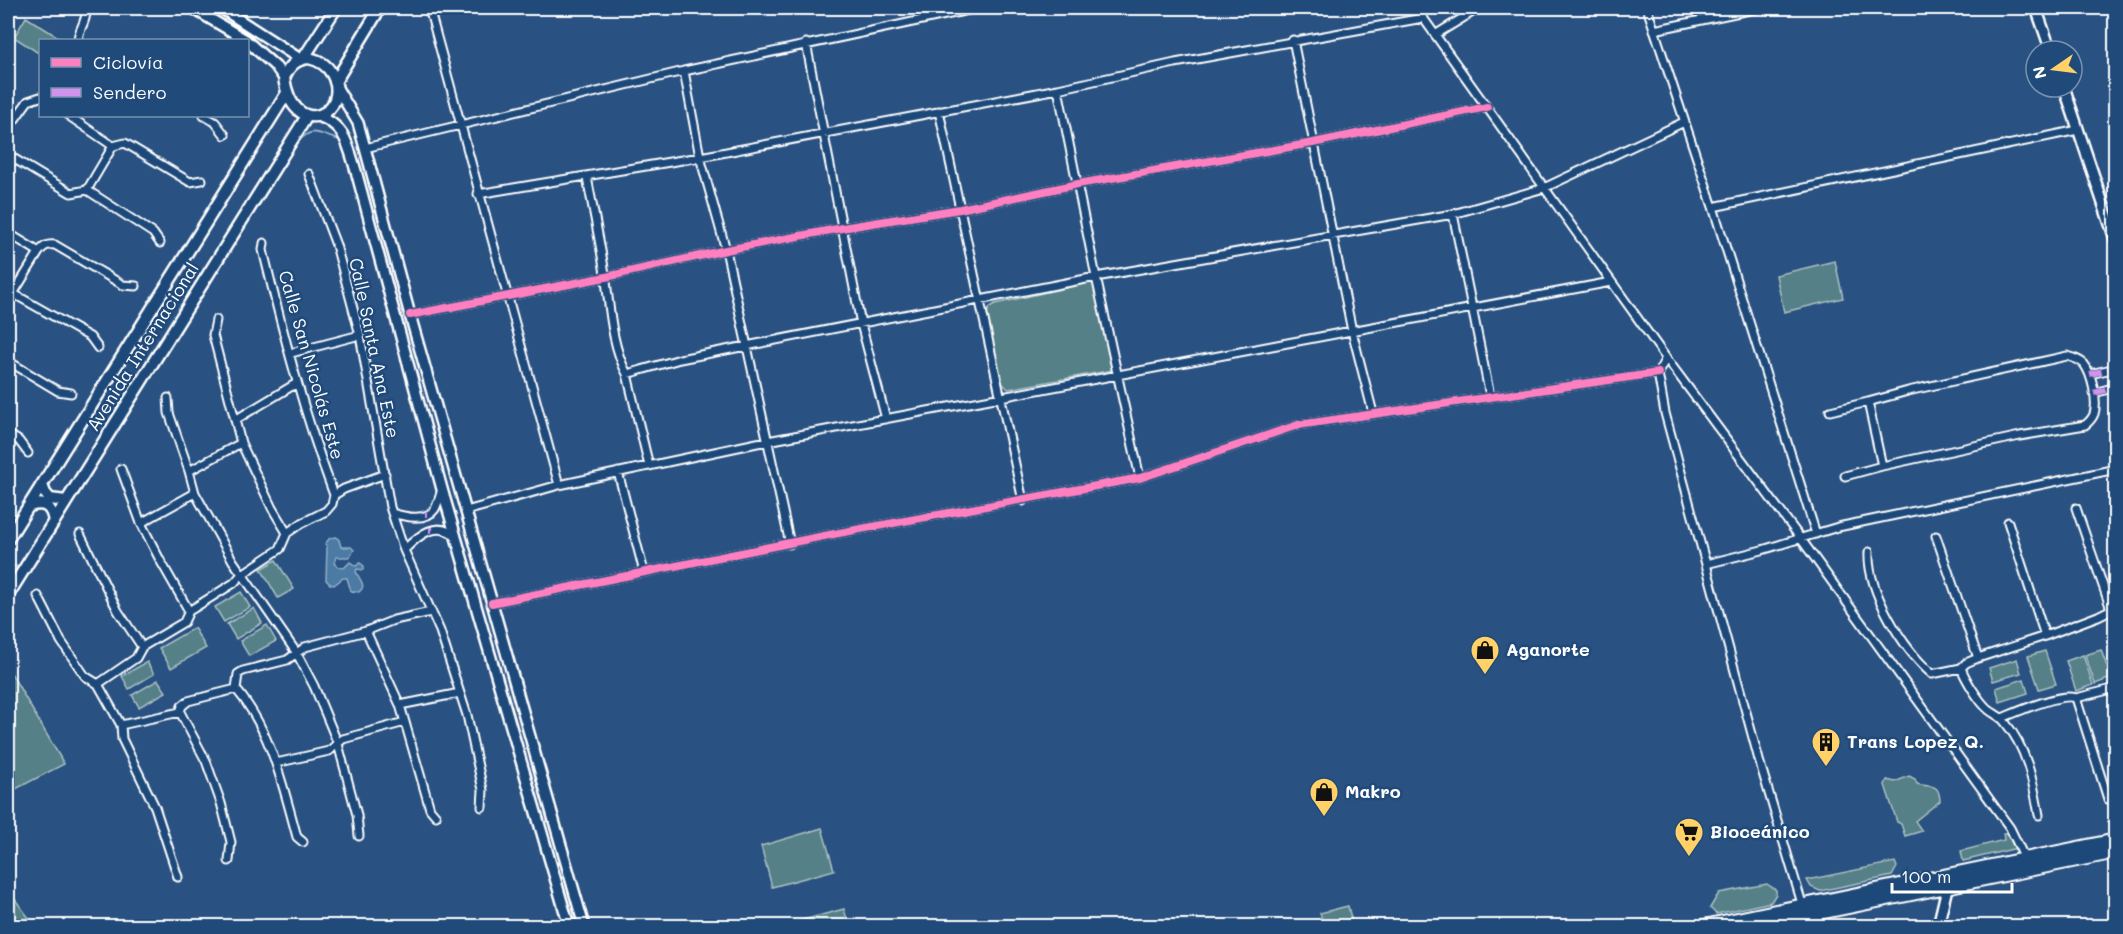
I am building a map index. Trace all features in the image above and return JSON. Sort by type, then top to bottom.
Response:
[{"type":"highway","points":[[1704,927],[2115,840]]},
{"type":"highway","points":[[1756,927],[2115,852]]},
{"type":"main road","points":[[192,8],[244,39]]},
{"type":"main road","points":[[284,78],[291,65],[302,59],[336,8]]},
{"type":"main road","points":[[312,116],[325,113],[330,108],[335,100],[336,85],[380,8]]},
{"type":"main road","points":[[2036,8],[2047,39]]},
{"type":"main road","points":[[217,22],[222,9],[302,59],[316,60],[324,64],[330,70],[358,123],[410,315],[584,927]]},
{"type":"main road","points":[[249,43],[276,67],[284,78],[293,106],[334,124],[344,135],[442,489],[569,927]]},
{"type":"main road","name":"Avenida Internacional","points":[[8,539],[287,93]]},
{"type":"main road","points":[[2068,99],[2115,242]]},
{"type":"main road","name":"Avenida Internacional","points":[[8,594],[312,116]]},
{"type":"main road","points":[[429,438],[445,435]]},
{"type":"main road","points":[[42,485],[50,499],[66,501]]},
{"type":"main road","points":[[30,506],[39,503],[46,505],[52,511],[54,522]]},
{"type":"main road","points":[[472,594],[488,590]]},
{"type":"main road","points":[[539,823],[553,818]]},
{"type":"main road","points":[[1938,927],[1947,888]]},
{"type":"street","points":[[78,39],[86,21],[86,12],[81,8]]},
{"type":"street","points":[[429,8],[559,485]]},
{"type":"street","points":[[365,148],[806,43],[978,8]]},
{"type":"street","points":[[1416,8],[1666,358],[1801,539],[2010,828],[2025,859]]},
{"type":"street","points":[[1435,35],[1479,8]]},
{"type":"street","points":[[1647,8],[1713,207],[1816,534]]},
{"type":"street","points":[[1654,30],[1759,8]]},
{"type":"street","points":[[478,194],[587,177],[824,134],[1058,89],[1293,40],[1423,18]]},
{"type":"street","points":[[1293,40],[1352,331],[1373,413]]},
{"type":"street","points":[[806,43],[861,324],[886,419]]},
{"type":"street","points":[[684,71],[700,157],[726,250],[790,544]]},
{"type":"street","points":[[1058,89],[1116,375],[1140,478]]},
{"type":"street","points":[[8,129],[28,101],[39,97]]},
{"type":"street","points":[[410,315],[606,277],[726,250],[960,209],[1078,184],[1313,142],[1487,107]]},
{"type":"street","points":[[939,111],[1023,501]]},
{"type":"street","points":[[70,117],[113,146]]},
{"type":"street","points":[[206,117],[215,122],[225,135]]},
{"type":"street","points":[[627,374],[680,359],[747,345],[1096,277],[1453,214],[1544,188],[1684,122]]},
{"type":"street","points":[[1713,207],[2078,130]]},
{"type":"street","points":[[87,190],[113,146],[125,143],[190,182],[202,180]]},
{"type":"street","points":[[8,155],[71,193],[87,190],[153,233],[160,243]]},
{"type":"street","name":"Calle Santa Ana Este","points":[[309,174],[336,245],[360,335],[392,513],[431,612],[467,714],[483,790],[482,807]]},
{"type":"street","points":[[587,177],[620,362],[627,374],[649,466]]},
{"type":"street","points":[[1453,214],[1490,396]]},
{"type":"street","points":[[8,233],[39,252]]},
{"type":"street","name":"Calle San Nicolás Este","points":[[264,243],[263,250],[297,383],[312,437],[334,495]]},
{"type":"street","points":[[8,302],[45,246],[55,245],[123,285],[136,286]]},
{"type":"street","points":[[466,511],[559,485],[767,442],[1611,282]]},
{"type":"street","points":[[14,294],[90,337],[98,348]]},
{"type":"street","points":[[216,320],[213,335],[241,443],[287,534]]},
{"type":"street","points":[[291,353],[360,335]]},
{"type":"street","points":[[1830,411],[1919,388],[2067,356],[2077,358],[2090,374],[2095,412],[2085,425],[2020,436],[1845,476]]},
{"type":"street","points":[[1666,358],[1658,374],[1665,412],[1760,760],[1803,907]]},
{"type":"street","points":[[8,361],[58,392],[71,393]]},
{"type":"street","points":[[2090,374],[2115,368]]},
{"type":"street","points":[[492,603],[1140,478],[1298,425],[1658,374]]},
{"type":"street","points":[[235,420],[297,383]]},
{"type":"street","points":[[2094,393],[2115,387]]},
{"type":"street","points":[[168,398],[169,413],[195,493],[241,575],[296,652],[314,686],[338,744],[357,815],[359,836]]},
{"type":"street","points":[[1868,402],[1882,466]]},
{"type":"street","points":[[8,434],[19,441],[28,453]]},
{"type":"street","points":[[189,471],[241,443]]},
{"type":"street","points":[[121,469],[141,524],[189,611]]},
{"type":"street","points":[[1706,564],[1850,524],[2115,469]]},
{"type":"street","points":[[618,472],[644,572]]},
{"type":"street","points":[[98,684],[136,658],[142,647],[181,624],[189,611],[234,583],[241,575],[280,549],[287,534],[302,523],[326,511],[332,504],[334,495],[385,474]]},
{"type":"street","points":[[392,513],[413,518],[430,513],[436,507],[442,489]]},
{"type":"street","points":[[141,524],[195,493]]},
{"type":"street","points":[[1869,552],[1869,563],[1887,618],[1923,666],[1932,674],[1961,668],[1978,658],[2045,636],[2113,608],[2076,508]]},
{"type":"street","points":[[2008,522],[2045,636]]},
{"type":"street","points":[[405,550],[416,538],[429,530],[448,530],[456,537]]},
{"type":"street","points":[[80,534],[118,611],[142,647]]},
{"type":"street","points":[[1936,536],[1978,658]]},
{"type":"street","points":[[38,596],[58,636],[85,676],[98,684],[121,725],[122,739],[152,799],[178,877]]},
{"type":"street","points":[[236,690],[238,675],[243,671],[287,660],[305,646],[366,632],[394,620],[431,612]]},
{"type":"street","points":[[366,632],[400,705],[430,809],[436,816]]},
{"type":"street","points":[[1961,668],[1988,710],[2002,718],[2023,750],[2039,815]]},
{"type":"street","points":[[2002,718],[2069,696],[2076,698],[2115,688]]},
{"type":"street","points":[[229,861],[231,842],[221,802],[206,761],[180,712],[182,706],[188,701],[236,690]]},
{"type":"street","points":[[236,690],[251,706],[276,763],[297,837],[303,842]]},
{"type":"street","points":[[400,705],[460,693]]},
{"type":"street","points":[[2076,698],[2108,799]]},
{"type":"street","points":[[121,725],[180,712]]},
{"type":"street","points":[[276,763],[329,752],[343,739],[405,722]]},
{"type":"green space","points":[[26,17],[61,39],[39,39],[39,53],[14,37]]},
{"type":"green space","points":[[1835,261],[1843,298],[1784,312],[1776,275]]},
{"type":"green space","points":[[1091,282],[1095,284],[1113,370],[1008,389],[1002,383],[987,314],[989,308],[995,304]]},
{"type":"green space","points":[[276,560],[294,589],[278,598],[261,569]]},
{"type":"green space","points":[[241,592],[250,607],[224,622],[215,607]]},
{"type":"green space","points":[[254,608],[262,623],[236,639],[227,624]]},
{"type":"green space","points":[[267,625],[276,641],[249,656],[240,641]]},
{"type":"green space","points":[[194,628],[206,648],[171,668],[159,648]]},
{"type":"green space","points":[[2101,650],[2111,678],[2095,684],[2085,655]]},
{"type":"green space","points":[[2045,651],[2056,684],[2039,689],[2028,656]]},
{"type":"green space","points":[[2083,655],[2093,685],[2076,691],[2066,661]]},
{"type":"green space","points":[[2017,659],[2021,673],[1993,681],[1989,668]]},
{"type":"green space","points":[[147,662],[154,674],[129,689],[122,676]]},
{"type":"green space","points":[[8,668],[64,764],[8,793]]},
{"type":"green space","points":[[2024,679],[2028,693],[2000,702],[1996,688]]},
{"type":"green space","points":[[158,680],[166,692],[139,707],[132,695]]},
{"type":"green space","points":[[1909,776],[1915,779],[1917,784],[1936,788],[1940,801],[1915,821],[1922,831],[1905,836],[1901,824],[1897,822],[1885,785],[1887,780],[1895,782]]},
{"type":"green space","points":[[822,828],[834,870],[772,887],[761,846]]},
{"type":"green space","points":[[2003,833],[2010,833],[2017,848],[1963,861],[1961,851],[2004,840]]},
{"type":"green space","points":[[1895,862],[1897,867],[1892,876],[1820,891],[1811,887],[1807,880]]},
{"type":"green space","points":[[1767,884],[1776,890],[1771,902],[1716,914],[1710,908],[1719,893]]},
{"type":"green space","points":[[8,890],[35,926],[8,926]]},
{"type":"green space","points":[[1348,906],[1353,926],[1324,926],[1320,913]]},
{"type":"green space","points":[[844,909],[849,926],[785,925]]},
{"type":"water","points":[[336,537],[341,547],[351,547],[354,550],[349,557],[336,557],[334,563],[344,568],[350,562],[356,566],[360,563],[364,566],[363,570],[357,569],[356,571],[363,584],[359,592],[351,591],[347,578],[343,578],[334,585],[326,580],[327,546],[325,544],[330,538]]},
{"type":"waterway","points":[[28,570],[36,562],[297,143],[313,132],[341,140]]},
{"type":"waterway","points":[[8,563],[17,567]]},
{"type":"marked path","points":[[2090,374],[2116,368]]},
{"type":"marked path","points":[[2094,393],[2116,387]]},
{"type":"cycle path","points":[[410,315],[606,277],[726,250],[960,209],[1078,184],[1313,143],[1487,107]]},
{"type":"cycle path","points":[[492,603],[839,533],[1140,478],[1298,425],[1658,373]]},
{"type":"place","name":"Aganorte","points":[[1485,676]]},
{"type":"place","name":"Trans Lopez Q.","points":[[1826,768]]},
{"type":"place","name":"Makro","points":[[1324,818]]},
{"type":"place","name":"Bioceánico","points":[[1689,858]]}]
